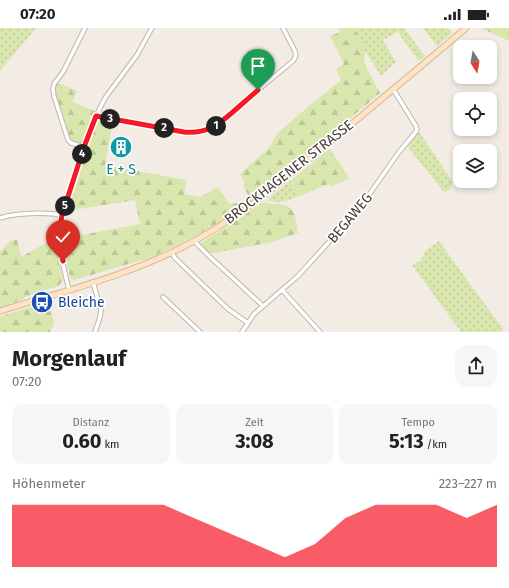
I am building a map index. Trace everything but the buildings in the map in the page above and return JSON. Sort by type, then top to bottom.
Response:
[{"type":"main road","name":"BROCKHAGENER STRASSE","points":[[0,311],[136,268],[195,241],[227,222],[262,197],[466,28]]},
{"type":"street","points":[[84,147],[71,143],[68,140],[53,89],[54,84],[63,72],[85,28]]},
{"type":"street","points":[[69,290],[59,239],[59,226],[62,215],[84,147],[96,116],[105,98],[137,55],[152,28]]},
{"type":"street","points":[[96,116],[184,132],[197,132],[211,128],[222,122],[294,61],[296,55],[295,51],[283,28]]},
{"type":"street","name":"BEGAWEG","points":[[242,332],[254,314],[298,276],[359,209],[399,152],[417,130],[393,89]]},
{"type":"street","points":[[0,218],[15,215],[62,215]]},
{"type":"street","points":[[195,241],[208,256],[263,306]]},
{"type":"street","points":[[172,252],[175,258],[228,309],[248,323]]},
{"type":"street","points":[[92,282],[101,310],[95,332]]},
{"type":"street","points":[[282,290],[320,332]]},
{"type":"street","points":[[163,297],[200,332]]},
{"type":"green space","points":[[0,28],[36,28],[0,71]]},
{"type":"green space","points":[[338,28],[355,28],[365,51],[364,60],[368,71],[380,93],[246,205],[244,201],[249,197],[243,185],[245,183],[240,174],[270,147],[277,134],[341,80],[336,69],[344,64],[330,36],[340,32]]},
{"type":"green space","points":[[355,28],[404,28],[425,56],[418,61],[398,32],[383,40],[396,62],[381,76],[365,51]]},
{"type":"green space","points":[[423,28],[448,28],[452,33],[437,46]]},
{"type":"green space","points":[[481,28],[509,28],[509,41]]},
{"type":"green space","points":[[57,84],[64,85],[77,91],[72,102],[95,111],[82,144],[72,141],[67,133],[55,93]]},
{"type":"green space","points":[[97,120],[113,122],[105,165],[186,180],[184,194],[200,197],[218,187],[229,204],[240,203],[242,207],[196,236],[147,259],[74,280],[71,279],[65,260],[63,241],[82,235],[140,224],[135,200],[67,211]]},
{"type":"green space","points":[[417,133],[420,133],[452,181],[451,187],[445,193],[407,146]]},
{"type":"green space","points":[[329,149],[349,178],[331,187],[329,184],[299,196],[290,181]]},
{"type":"green space","points":[[290,181],[299,196],[280,202],[268,200],[269,198]]},
{"type":"green space","points":[[264,202],[291,208],[295,215],[298,233],[272,242],[209,254],[199,244],[229,225]]},
{"type":"green space","points":[[17,239],[21,257],[56,239],[63,280],[59,286],[38,292],[27,296],[22,300],[0,307],[0,252],[10,241]]},
{"type":"green space","points":[[439,241],[503,329],[500,332],[461,332],[412,265],[420,261],[425,253],[424,252]]},
{"type":"green space","points":[[48,302],[54,323],[50,332],[0,332],[0,316]]},
{"type":"place","name":"E + S","points":[[121,147]]},
{"type":"place","name":"Bleiche","points":[[42,302]]},
{"type":"route","points":[[63,261],[59,239],[59,226],[84,147],[96,116],[184,132],[204,131],[222,122],[258,90]]}]
